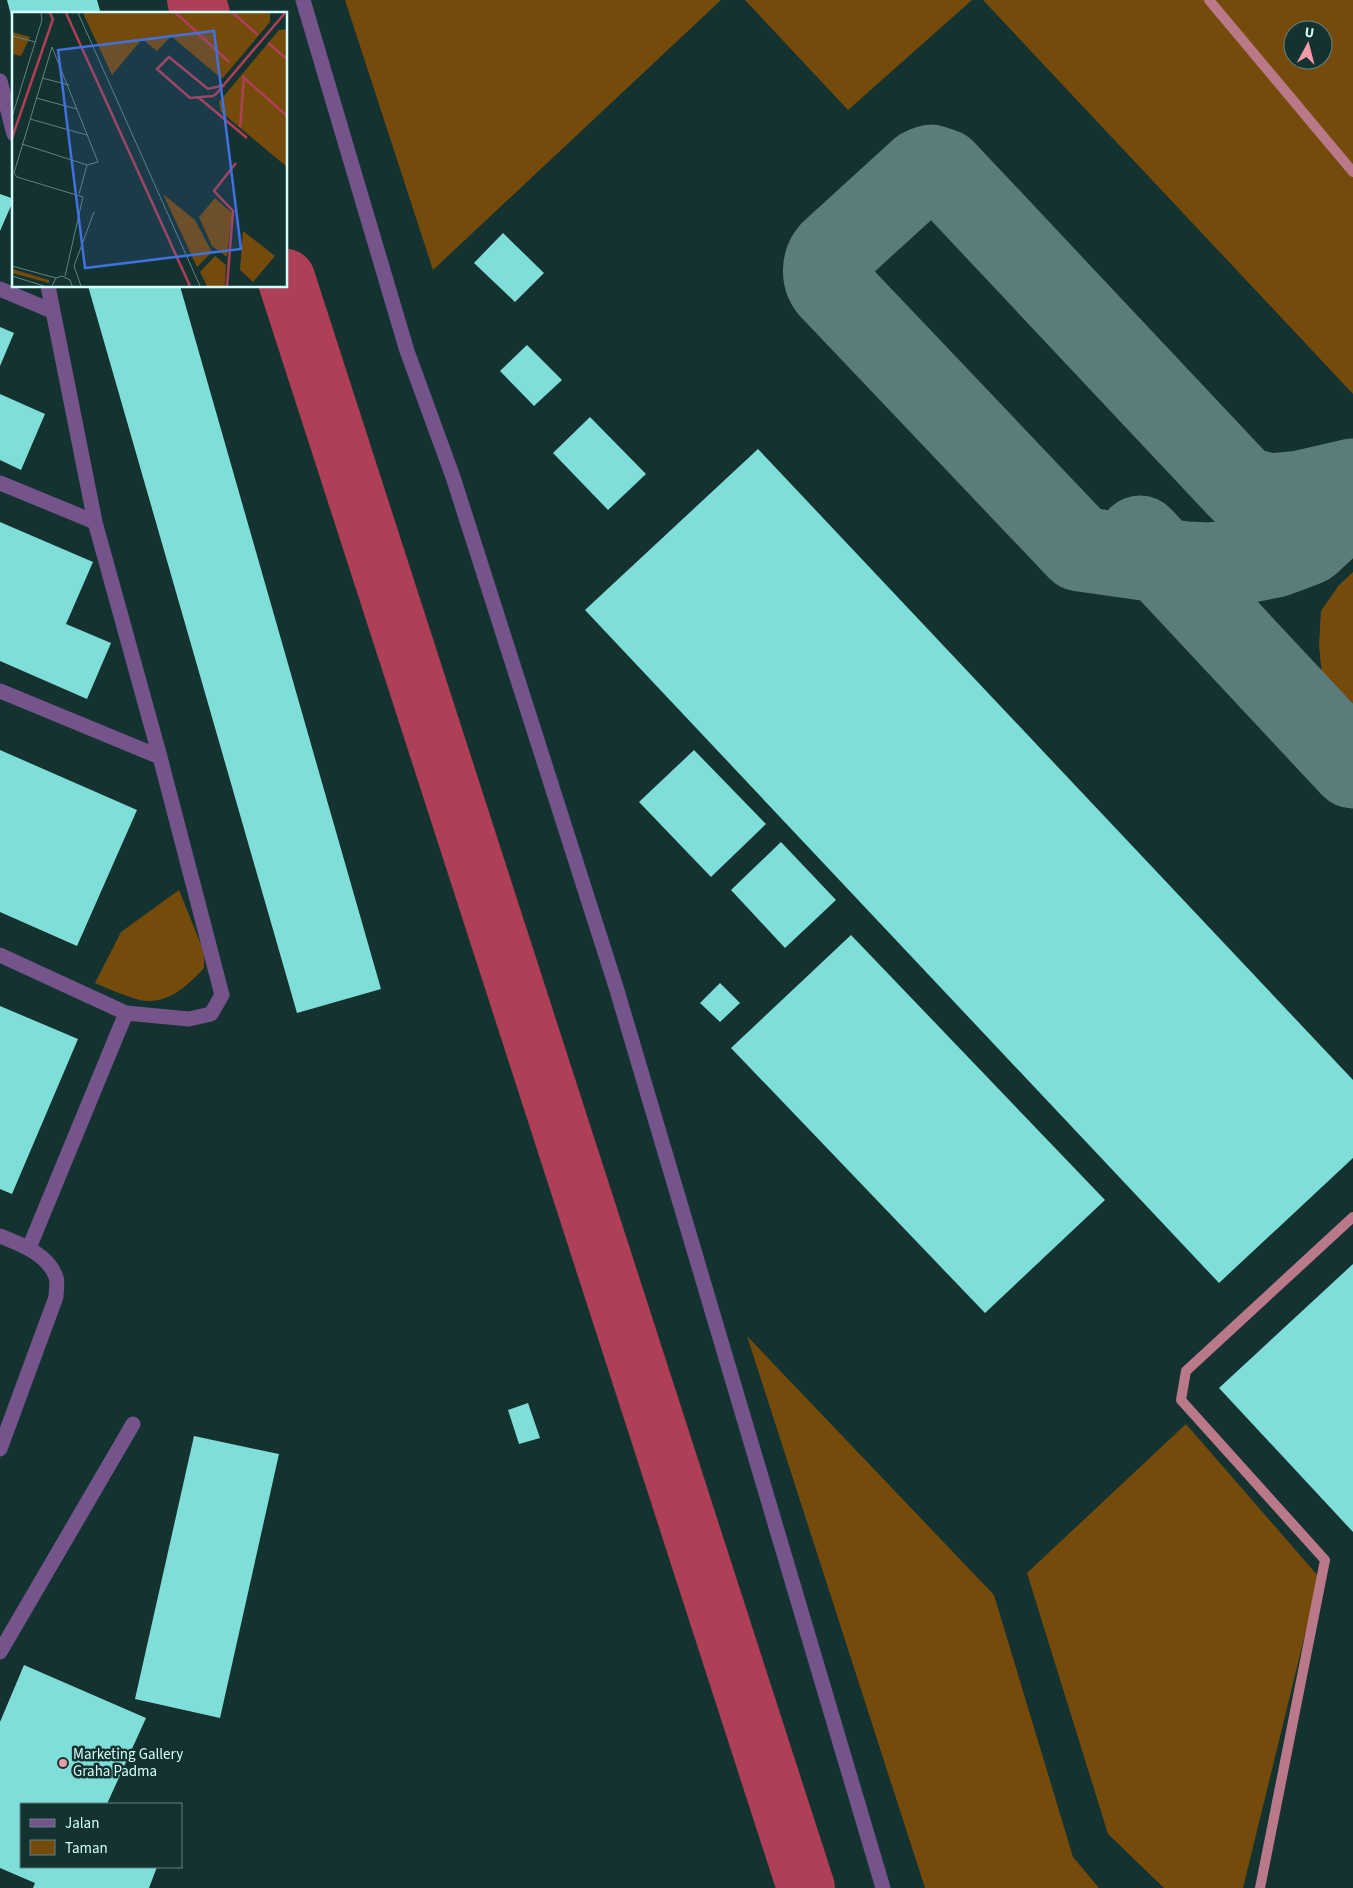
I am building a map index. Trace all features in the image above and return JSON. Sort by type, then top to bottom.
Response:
[{"type":"street","points":[[302,0],[407,351],[456,487],[616,987],[883,1888]]},
{"type":"street","points":[[0,81],[12,126]]},
{"type":"street","points":[[0,955],[126,1013],[189,1019],[212,1014],[222,995],[160,757],[95,522],[48,288]]},
{"type":"street","points":[[0,289],[52,311]]},
{"type":"street","points":[[0,483],[95,522]]},
{"type":"street","points":[[0,691],[160,757]]},
{"type":"street","points":[[29,1248],[126,1013]]},
{"type":"street","points":[[0,1236],[29,1248],[50,1266],[56,1278],[56,1297],[0,1449]]},
{"type":"street","points":[[0,1652],[133,1424]]},
{"type":"green space","points":[[345,0],[721,0],[433,270]]},
{"type":"green space","points":[[745,0],[972,0],[848,110]]},
{"type":"green space","points":[[983,0],[1353,0],[1353,394]]},
{"type":"green space","points":[[1353,572],[1353,727],[1324,696],[1319,645],[1321,611],[1339,585]]},
{"type":"green space","points":[[179,890],[204,952],[204,968],[179,991],[156,1001],[136,999],[95,983],[121,932]]},
{"type":"green space","points":[[747,1336],[994,1595],[1073,1857],[1099,1888],[925,1888]]},
{"type":"green space","points":[[1186,1424],[1319,1577],[1243,1888],[1164,1888],[1108,1834],[1027,1573]]},
{"type":"building","points":[[7,0],[97,0],[100,12],[12,12],[12,19]]},
{"type":"building","points":[[0,194],[12,198],[12,204],[0,231]]},
{"type":"building","points":[[503,233],[544,273],[515,302],[474,263]]},
{"type":"building","points":[[89,288],[181,288],[381,989],[297,1013]]},
{"type":"building","points":[[0,327],[14,333],[0,366]]},
{"type":"building","points":[[527,345],[562,380],[534,406],[500,371]]},
{"type":"building","points":[[0,394],[45,414],[21,470],[0,460]]},
{"type":"building","points":[[590,417],[646,474],[608,510],[553,453]]},
{"type":"building","points":[[758,449],[1353,1080],[1353,1158],[1219,1283],[585,610]]},
{"type":"building","points":[[0,522],[93,562],[66,624],[111,643],[87,699],[0,661]]},
{"type":"building","points":[[0,750],[137,810],[77,946],[0,912]]},
{"type":"building","points":[[694,750],[766,824],[711,877],[639,802]]},
{"type":"building","points":[[781,842],[836,900],[785,948],[731,890]]},
{"type":"building","points":[[851,935],[1105,1200],[985,1313],[731,1048]]},
{"type":"building","points":[[720,983],[740,1003],[720,1022],[700,1003]]},
{"type":"building","points":[[0,1006],[78,1039],[12,1194],[0,1189]]},
{"type":"building","points":[[1353,1264],[1353,1532],[1219,1388]]},
{"type":"building","points":[[528,1403],[540,1438],[519,1444],[508,1410]]},
{"type":"building","points":[[194,1436],[279,1454],[220,1718],[135,1699]]},
{"type":"building","name":"Marketing Gallery Graha Padma","points":[[24,1665],[146,1718],[107,1803],[20,1803],[20,1868],[157,1868],[149,1888],[33,1888],[35,1883],[0,1868],[0,1722]]},
{"type":"waterway","points":[[196,0],[200,12]]},
{"type":"waterway","points":[[1209,0],[1353,172]]},
{"type":"waterway","points":[[288,284],[806,1888]]},
{"type":"waterway","points":[[1260,1888],[1325,1560],[1181,1400],[1186,1371],[1353,1217]]},
{"type":"taxiway","points":[[1353,481],[1301,493],[1269,496],[1242,489],[943,171],[931,167],[923,170],[832,253],[827,261],[826,274],[831,287],[1080,549],[1186,564],[1210,565],[1245,561],[1275,555],[1307,543],[1353,500]]},
{"type":"taxiway","points":[[1140,538],[1353,766]]},
{"type":"place","name":"Marketing Gallery Graha Padma","points":[[63,1763]]}]
